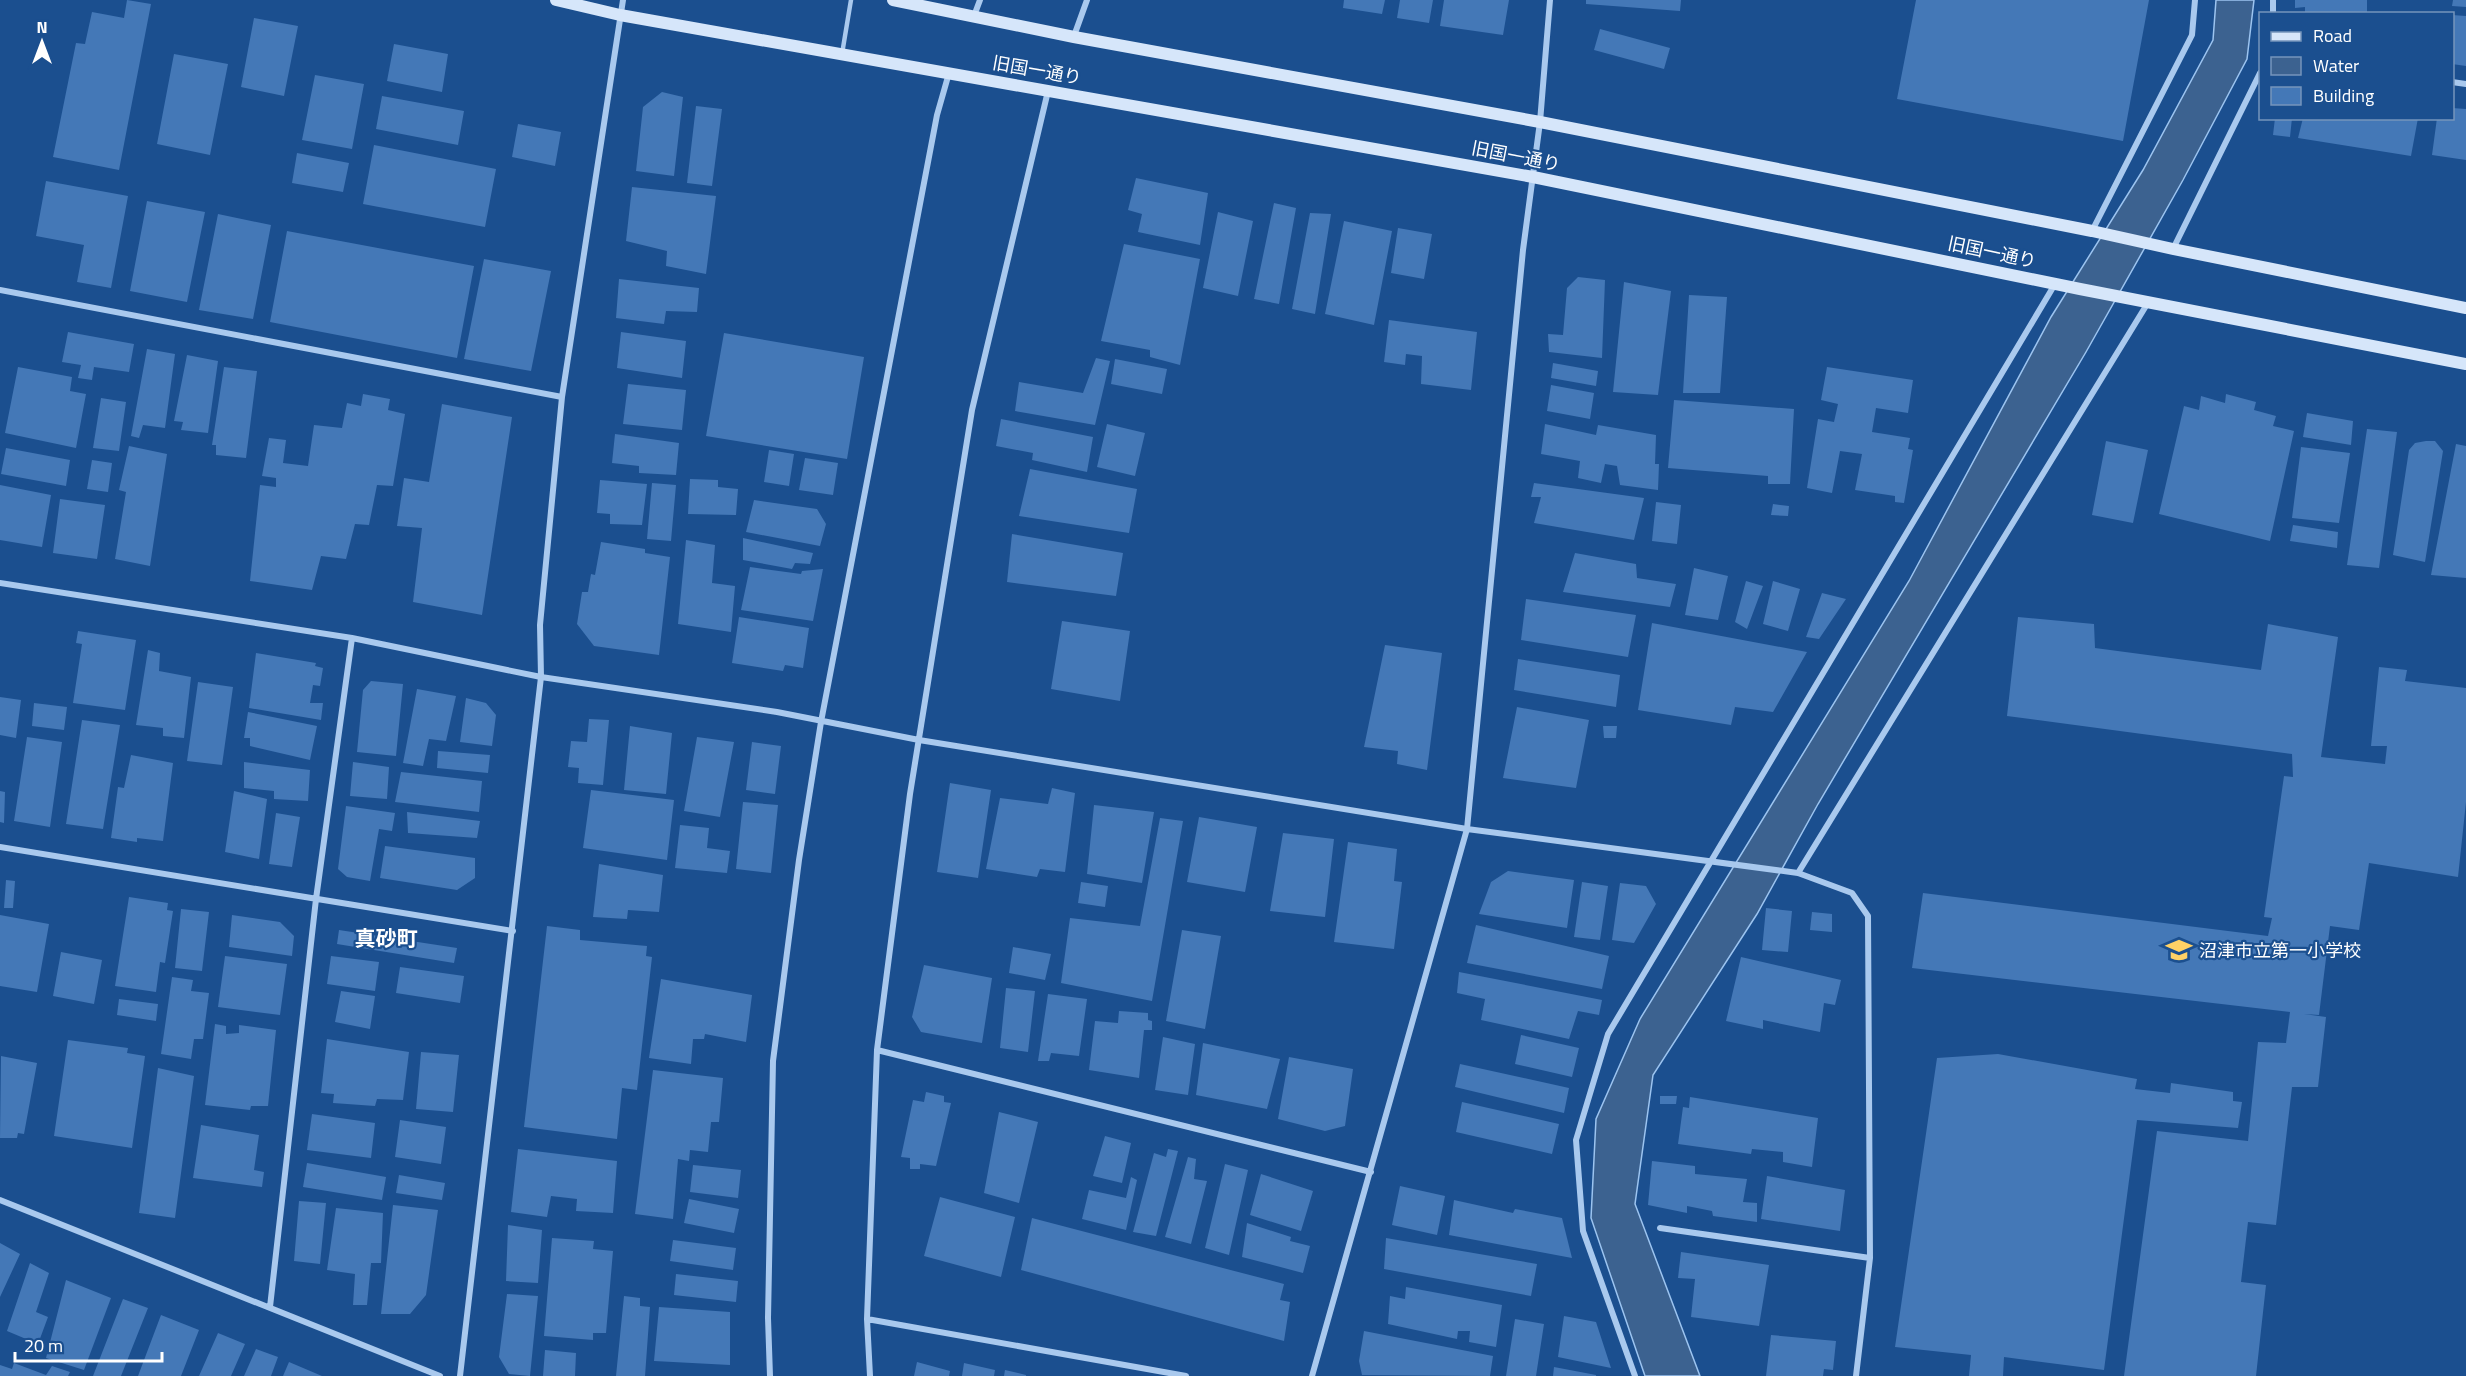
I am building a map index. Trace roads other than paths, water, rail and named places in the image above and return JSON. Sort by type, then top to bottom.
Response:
[{"type":"main road","name":"旧国一通り","points":[[556,0],[620,15],[1533,177],[2080,289],[2466,364]]},
{"type":"main road","name":"旧国一通り","points":[[892,0],[1074,37],[1540,122],[2092,231],[2466,308]]},
{"type":"street","points":[[460,1376],[541,676],[540,625],[562,397],[623,0]]},
{"type":"street","points":[[974,16],[980,0]]},
{"type":"street","points":[[1074,37],[1087,0]]},
{"type":"street","points":[[1312,1376],[1467,829],[1523,250],[1540,122],[1550,0]]},
{"type":"street","points":[[2092,231],[2192,35],[2195,0]]},
{"type":"street","points":[[770,1376],[773,1060],[799,860],[821,722],[937,115],[949,72]]},
{"type":"street","points":[[2173,249],[2259,75]]},
{"type":"street","points":[[870,1376],[867,1319],[878,1050],[910,795],[972,410],[1048,91]]},
{"type":"street","points":[[1635,1376],[1583,1231],[1576,1140],[1608,1034],[2056,284]]},
{"type":"street","points":[[0,290],[562,397]]},
{"type":"street","points":[[1798,873],[2149,302]]},
{"type":"street","points":[[0,583],[352,638],[541,676],[777,712],[919,740],[1467,829],[1798,873],[1852,893],[1868,916],[1870,1258],[1856,1376]]},
{"type":"street","points":[[270,1307],[316,899],[352,638]]},
{"type":"street","points":[[0,847],[513,931]]},
{"type":"street","points":[[878,1050],[1371,1172]]},
{"type":"street","points":[[0,1200],[440,1376]]},
{"type":"street","points":[[1660,1228],[1870,1258]]},
{"type":"street","points":[[867,1319],[1186,1376]]},
{"type":"lane","points":[[842,54],[851,0]]},
{"type":"water","points":[[2216,0],[2254,0],[2247,59],[2183,180],[2086,352],[1818,804],[1757,914],[1653,1075],[1635,1204],[1700,1376],[1645,1376],[1591,1218],[1596,1119],[1640,1019],[1909,581],[2051,317],[2143,170],[2213,40]]},
{"type":"place","name":"沼津市立第一小学校","points":[[2179,950]]},
{"type":"district","name":"真砂町","points":[[386,938]]}]
